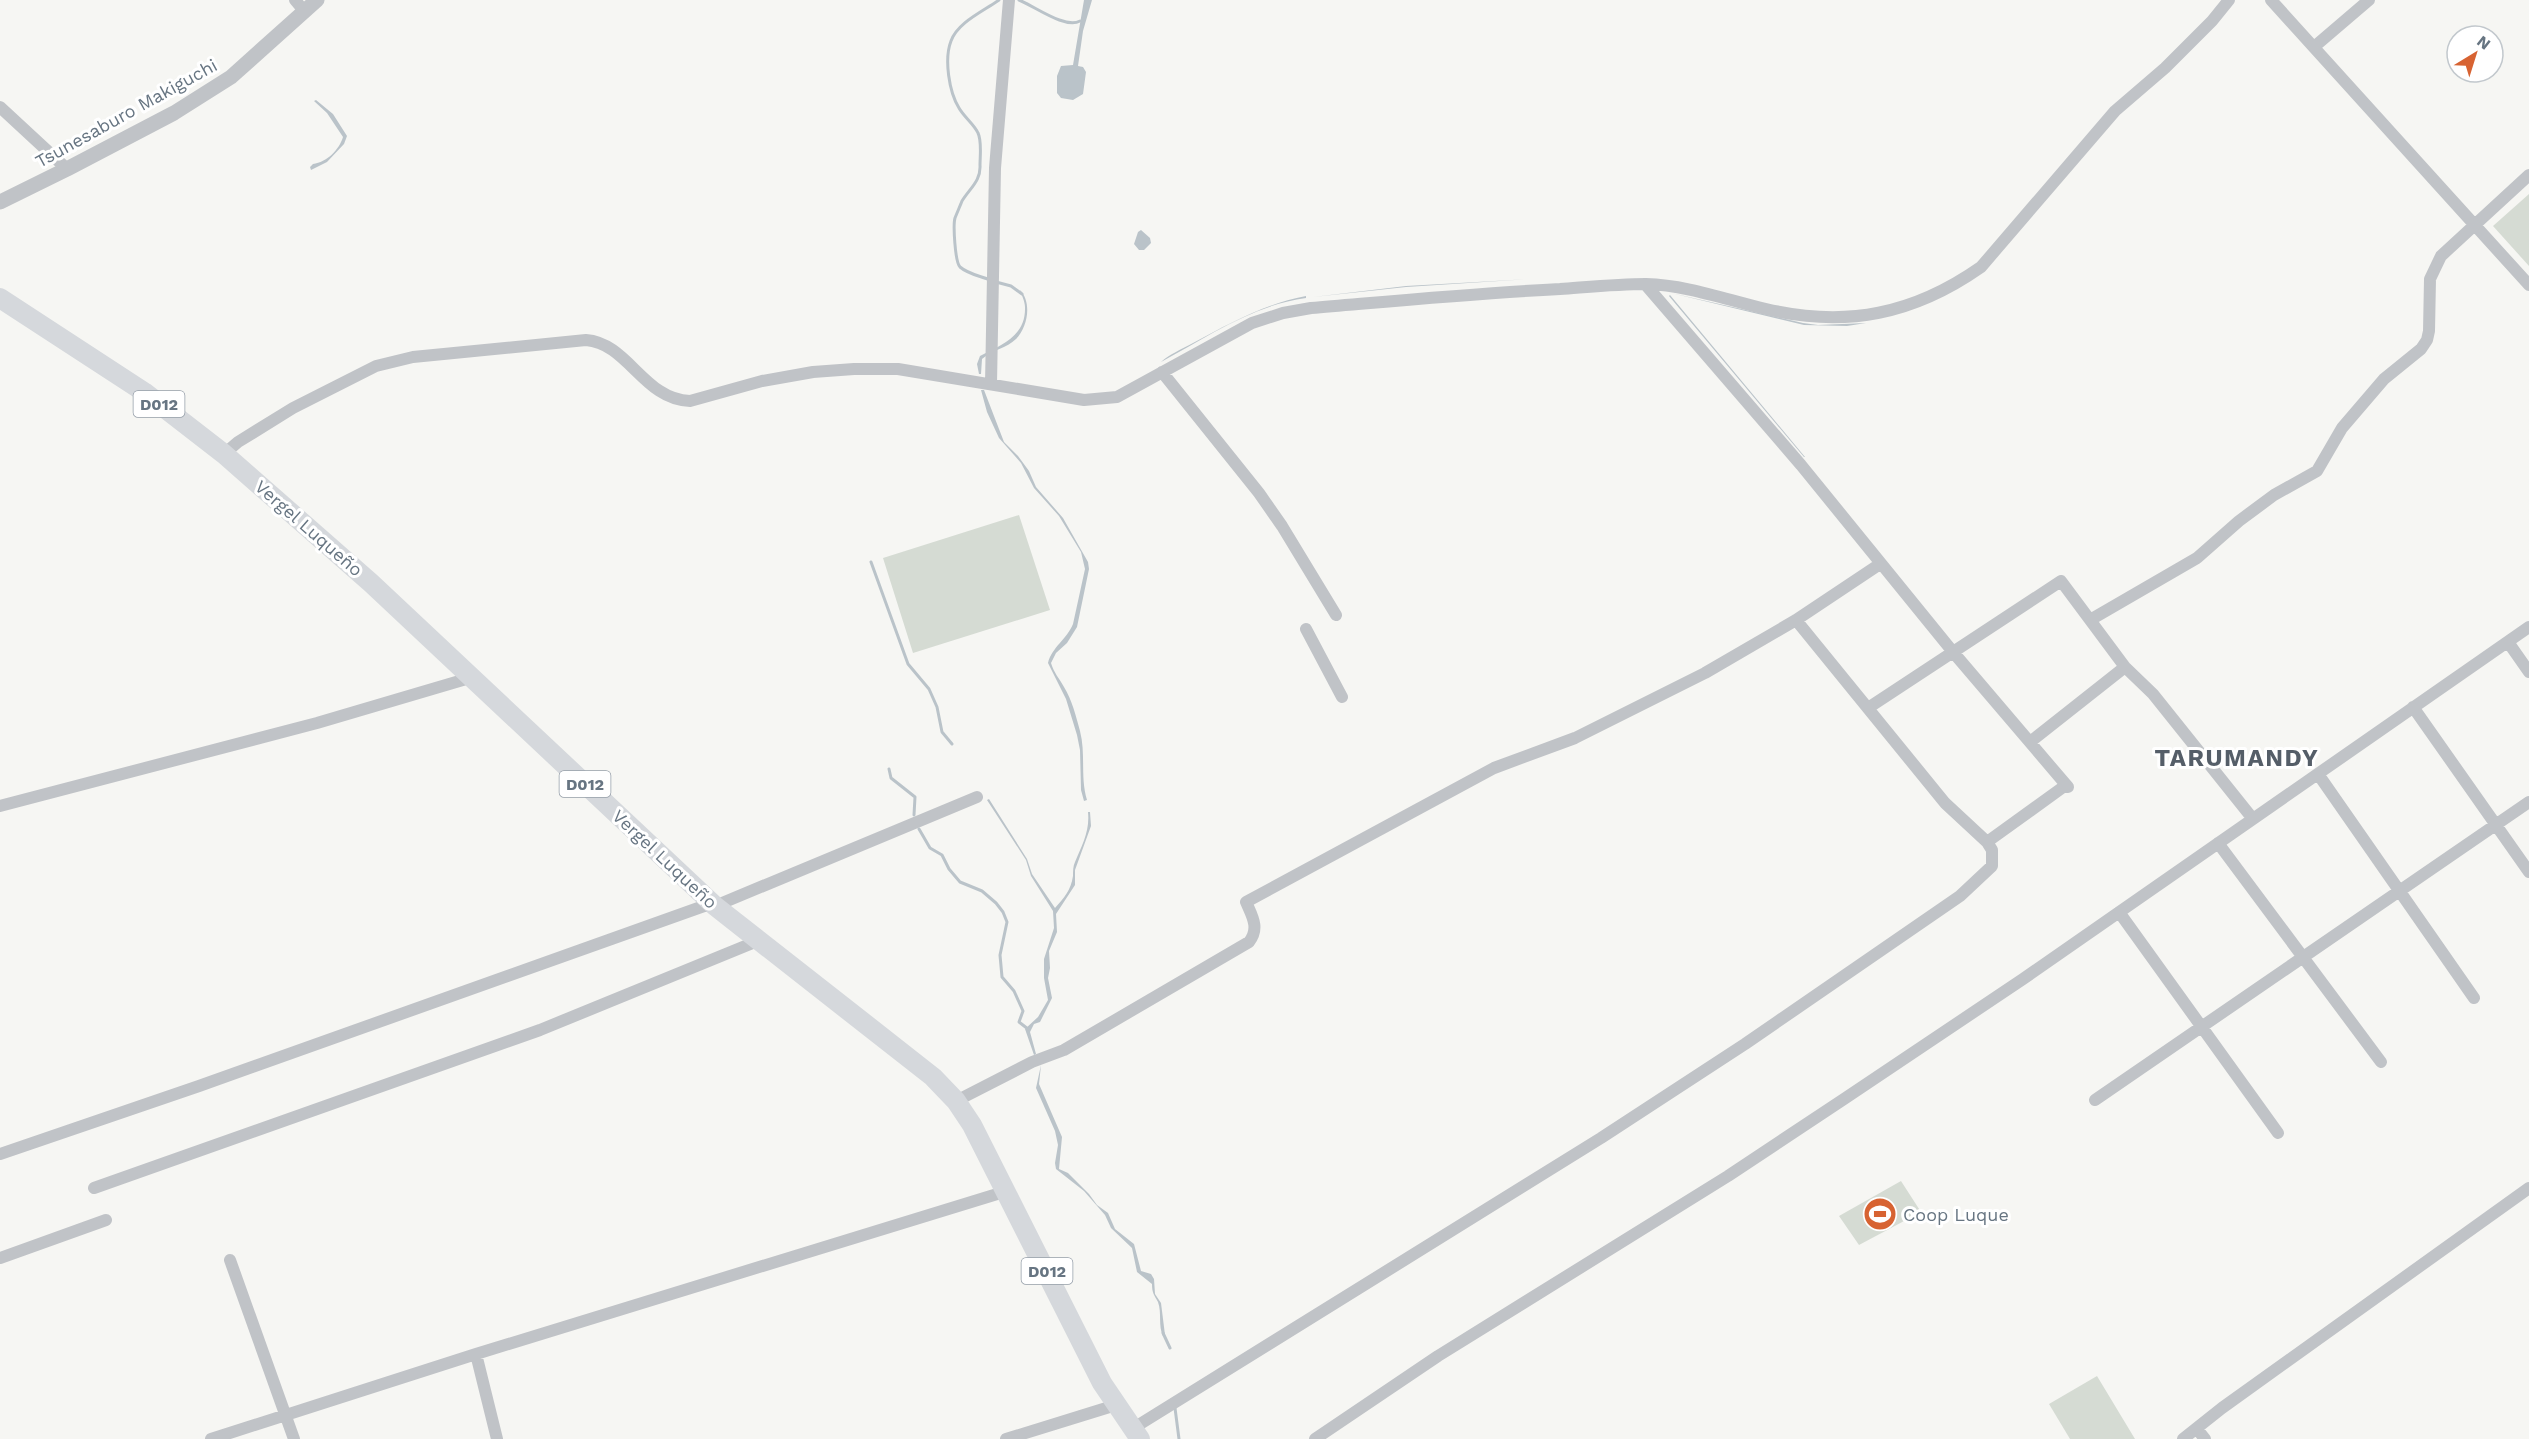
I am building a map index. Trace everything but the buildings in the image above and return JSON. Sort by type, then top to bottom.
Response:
[{"type":"main road","name":"Vergel Luqueño","points":[[0,298],[144,392],[224,454],[371,583],[715,906],[933,1077],[956,1101],[972,1125],[1090,1359],[1116,1405],[1136,1434]]},
{"type":"street","points":[[295,0],[305,12]]},
{"type":"street","name":"Tsunesaburo Makiguchi","points":[[0,202],[174,113],[231,77],[317,0]]},
{"type":"street","points":[[991,384],[995,168],[1009,0]]},
{"type":"street","points":[[224,454],[238,442],[293,408],[376,366],[413,357],[586,340],[606,345],[658,392],[679,400],[690,401],[762,381],[813,372],[854,369],[898,369],[1084,400],[1118,397],[1252,323],[1283,313],[1311,308],[1514,291],[1645,284],[1671,286],[1814,318],[1840,319],[1895,310],[1923,301],[1954,286],[1981,267],[2115,111],[2164,68],[2212,21],[2229,0]]},
{"type":"street","points":[[2271,0],[2529,285]]},
{"type":"street","points":[[2314,47],[2369,0]]},
{"type":"street","points":[[0,107],[67,169]]},
{"type":"street","points":[[2090,620],[2197,558],[2239,521],[2274,495],[2317,471],[2342,428],[2384,379],[2421,349],[2427,340],[2430,279],[2441,256],[2529,175]]},
{"type":"street","points":[[1645,284],[1801,465],[1880,564],[2067,786],[1987,842]]},
{"type":"street","points":[[1162,372],[1259,493],[1282,526],[1336,615]]},
{"type":"street","points":[[956,1101],[1032,1062],[1065,1050],[1249,942],[1255,932],[1255,923],[1246,902],[1289,877],[1494,768],[1575,738],[1706,673],[1796,620],[1880,564]]},
{"type":"street","points":[[1868,708],[2061,581],[2125,667],[2153,694],[2253,819]]},
{"type":"street","points":[[1136,1434],[1601,1138],[1744,1044],[1960,896],[1992,866],[1993,859],[1987,842],[1946,803],[1796,620]]},
{"type":"street","points":[[1315,1439],[1438,1356],[1728,1176],[2119,912],[2529,627]]},
{"type":"street","points":[[1306,629],[1342,697]]},
{"type":"street","points":[[2508,642],[2529,672]]},
{"type":"street","points":[[2030,742],[2125,667]]},
{"type":"street","points":[[0,806],[317,723],[473,678]]},
{"type":"street","points":[[2413,707],[2529,872]]},
{"type":"street","points":[[2318,774],[2474,998]]},
{"type":"street","points":[[0,1154],[199,1086],[704,906],[715,906],[977,797]]},
{"type":"street","points":[[2095,1100],[2529,802]]},
{"type":"street","points":[[2218,843],[2381,1062]]},
{"type":"street","points":[[2119,912],[2278,1133]]},
{"type":"street","points":[[94,1188],[540,1030],[760,940]]},
{"type":"street","points":[[2183,1439],[2529,1188]]},
{"type":"street","points":[[212,1439],[476,1354],[1007,1191]]},
{"type":"street","points":[[0,1258],[106,1220]]},
{"type":"street","points":[[230,1260],[294,1439]]},
{"type":"street","points":[[476,1354],[497,1439]]},
{"type":"street","points":[[1006,1439],[1116,1405]]},
{"type":"street","points":[[2196,1429],[2205,1439]]},
{"type":"shaded area","points":[[1084,0],[1092,0],[1083,31],[1078,66],[1083,67],[1086,72],[1083,94],[1073,100],[1061,98],[1057,93],[1057,76],[1061,66],[1073,65]]},
{"type":"shaded area","points":[[316,100],[333,114],[347,136],[344,144],[327,162],[311,170],[310,167],[313,164],[332,155],[343,137],[327,113],[314,101]]},
{"type":"shaded area","points":[[2529,194],[2529,266],[2493,226]]},
{"type":"shaded area","points":[[1141,230],[1150,238],[1151,243],[1144,250],[1139,250],[1134,244]]},
{"type":"shaded area","points":[[1529,279],[1406,287],[1313,297],[1406,286]]},
{"type":"shaded area","points":[[1020,290],[1024,295],[1027,308],[1023,328],[1016,339],[982,359],[981,374],[979,374],[977,364],[980,356],[1011,338],[1021,325],[1025,307]]},
{"type":"shaded area","points":[[1671,293],[1803,323],[1818,325],[1866,323],[1847,326],[1804,325]]},
{"type":"shaded area","points":[[1670,295],[1805,457],[1669,296]]},
{"type":"shaded area","points":[[1306,296],[1306,298],[1271,306]]},
{"type":"shaded area","points":[[1257,312],[1231,323],[1161,362],[1220,328],[1248,315]]},
{"type":"shaded area","points":[[981,390],[984,390],[1004,442],[1018,456],[1029,471],[1036,487],[1063,518],[1088,562],[1089,569],[1077,627],[1067,643],[1056,653],[1051,663],[1074,708],[1080,731],[1087,800],[1084,801],[1081,790],[1080,750],[1077,735],[1066,699],[1048,663],[1073,624],[1085,569],[1081,552],[1059,516],[1034,488],[1021,463],[999,438],[987,412]]},
{"type":"shaded area","points":[[1019,515],[1050,610],[913,653],[883,558]]},
{"type":"shaded area","points":[[989,799],[1027,859],[1032,874],[1055,908],[1071,886],[1074,865],[1085,838],[1088,812],[1090,812],[1091,826],[1075,870],[1075,885],[1056,914],[1057,932],[1049,951],[1048,978],[1052,998],[1040,1022],[1034,1024],[1030,1032],[1036,1054],[1034,1055],[1025,1029],[1038,1017],[1048,1000],[1044,978],[1044,959],[1054,928],[1053,911],[1031,876],[1026,860],[987,800]]},
{"type":"shaded area","points":[[1041,1065],[1039,1084],[1062,1137],[1059,1169],[1068,1173],[1097,1205],[1108,1213],[1115,1229],[1134,1244],[1141,1271],[1151,1274],[1154,1279],[1155,1294],[1161,1303],[1165,1335],[1163,1336],[1159,1306],[1153,1292],[1152,1284],[1137,1272],[1132,1248],[1111,1228],[1105,1215],[1084,1191],[1056,1169],[1058,1145],[1055,1131],[1036,1088]]},
{"type":"shaded area","name":"Coop Luque","points":[[1901,1181],[1921,1212],[1859,1245],[1839,1216]]},
{"type":"shaded area","points":[[2097,1376],[2135,1439],[2070,1439],[2049,1404]]},
{"type":"waterway","points":[[990,280],[970,273],[958,264],[954,235],[955,218],[962,201],[979,176],[980,144],[976,130],[955,101],[949,75],[948,57],[951,41],[959,28],[999,0]]},
{"type":"waterway","points":[[1019,0],[1059,20],[1074,23],[1080,21]]},
{"type":"waterway","points":[[996,282],[1011,286],[1022,294]]},
{"type":"waterway","points":[[871,562],[908,664],[929,689],[937,707],[942,732],[952,744]]},
{"type":"waterway","points":[[889,769],[891,778],[915,797],[914,815]]},
{"type":"waterway","points":[[919,829],[930,848],[942,855],[949,869],[960,882],[982,891],[1003,912],[1007,922],[1000,955],[1002,977],[1014,991],[1023,1011],[1019,1022],[1028,1029]]},
{"type":"waterway","points":[[1163,1333],[1170,1348]]},
{"type":"waterway","points":[[1175,1408],[1179,1439]]},
{"type":"place","name":"Coop Luque","points":[[1880,1214]]},
{"type":"district","name":"TARUMANDY","points":[[2237,758]]}]
